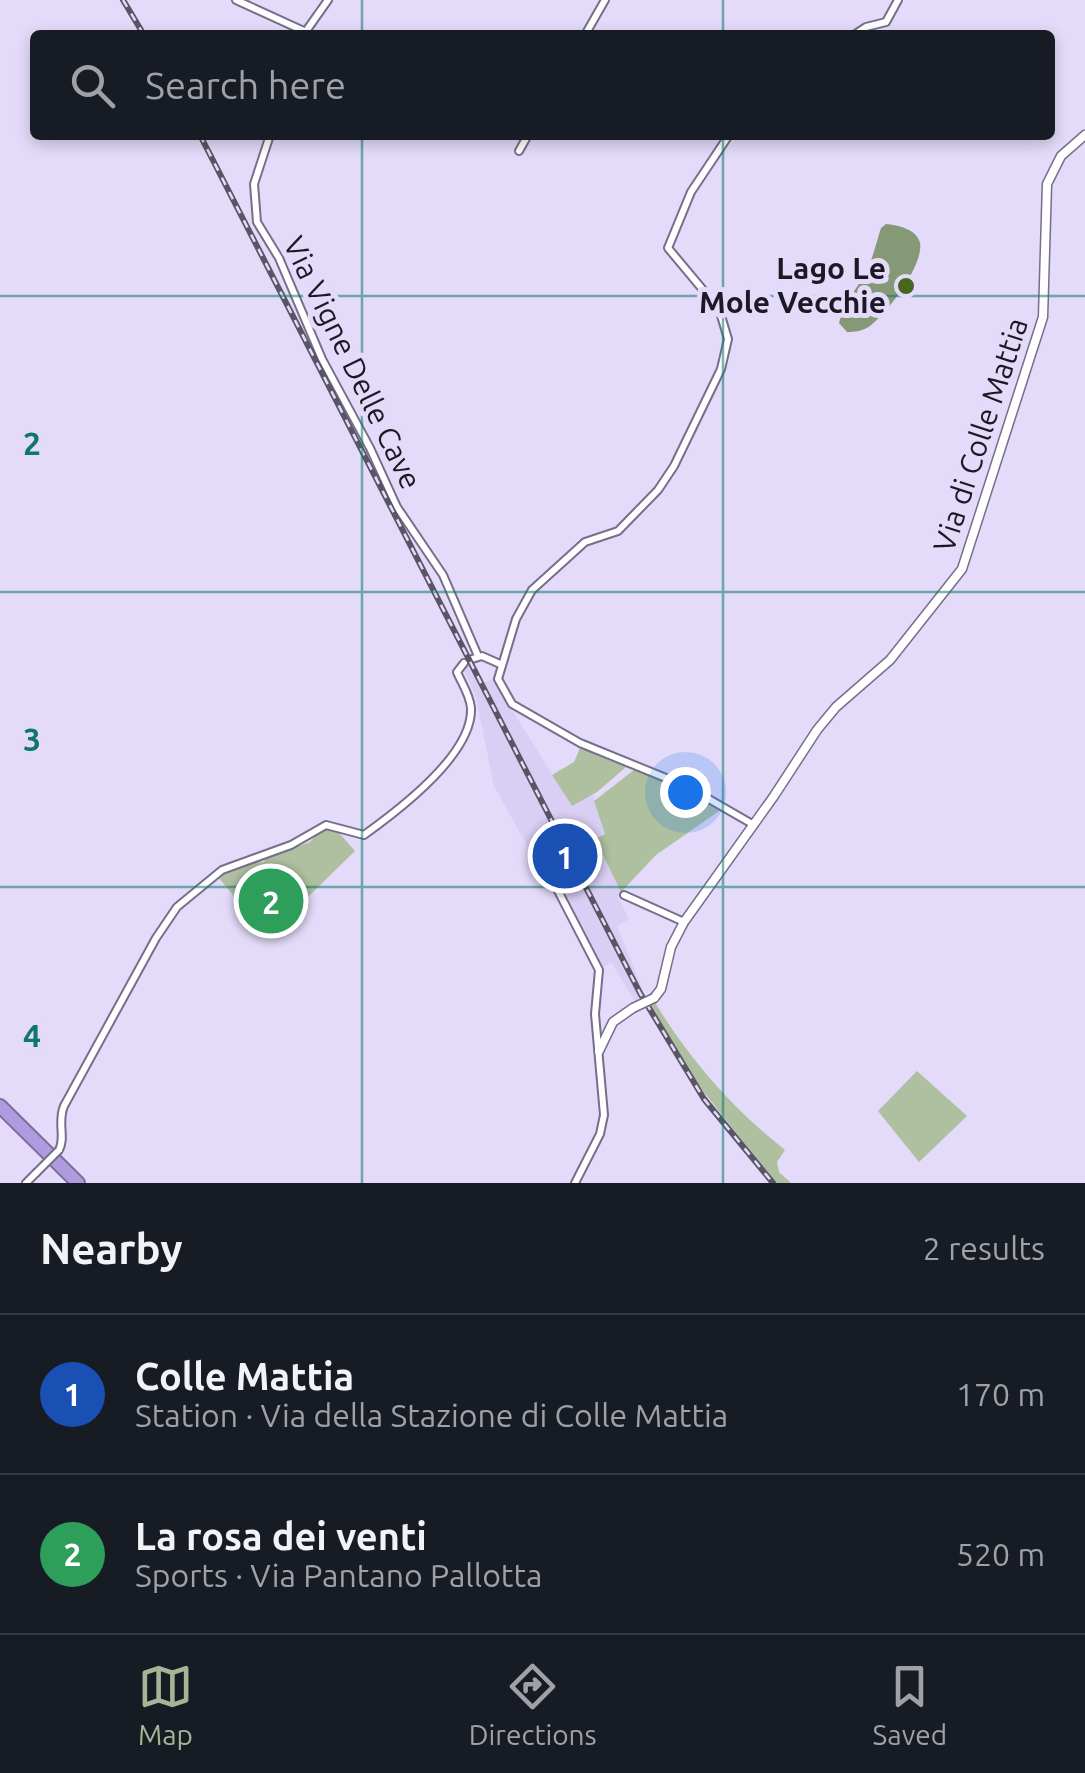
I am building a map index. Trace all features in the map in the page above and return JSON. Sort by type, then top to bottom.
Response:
[{"type":"highway","points":[[0,1106],[78,1183]]},
{"type":"highway","points":[[0,1117],[67,1183]]},
{"type":"street","points":[[236,0],[299,30]]},
{"type":"street","points":[[307,30],[328,0]]},
{"type":"street","points":[[588,30],[605,0]]},
{"type":"street","points":[[862,30],[886,22],[898,0]]},
{"type":"street","name":"Via di Colle Mattia","points":[[599,1051],[612,1024],[654,998],[661,989],[672,943],[684,922],[824,720],[890,660],[962,569],[1043,317],[1047,184],[1062,154],[1085,134]]},
{"type":"street","name":"Via Vigne Delle Cave","points":[[26,1183],[59,1150],[59,1123],[66,1104],[175,909],[220,871],[291,846],[326,825],[364,835],[426,784],[457,750],[470,724],[470,700],[457,672],[472,659],[441,572],[394,502],[323,362],[280,260],[256,220],[253,187],[268,140]]},
{"type":"street","points":[[520,150],[525,140]]},
{"type":"street","points":[[725,140],[685,203],[668,250],[718,306],[728,339],[720,368],[664,482],[620,529],[586,541],[540,580],[517,617],[500,664],[498,682],[514,705],[585,746],[690,788],[754,824]]},
{"type":"street","points":[[472,659],[500,664]]},
{"type":"street","points":[[540,856],[598,966],[595,1014],[604,1118],[575,1183]]},
{"type":"street","points":[[624,895],[684,922]]},
{"type":"shaded area","name":"Lago Le Mole Vecchie","points":[[886,224],[915,234],[920,252],[903,288],[877,320],[865,329],[847,332],[839,323]]},
{"type":"shaded area","points":[[472,660],[484,683],[496,677],[571,805],[593,795],[605,834],[595,840],[621,892],[618,897],[629,919],[617,926],[646,998],[635,1002],[612,963],[602,967],[556,881],[559,878],[551,862],[539,867],[494,786],[476,697],[465,672],[465,664]]},
{"type":"shaded area","points":[[580,748],[626,767],[597,792],[572,806],[552,775],[574,762]]},
{"type":"shaded area","points":[[634,770],[688,789],[719,811],[656,855],[621,892],[595,839],[605,834],[594,801]]},
{"type":"shaded area","points":[[333,826],[355,851],[272,932],[265,924],[260,928],[218,877],[246,863],[264,862],[310,842],[324,827]]},
{"type":"shaded area","points":[[664,994],[656,1004],[698,1064],[730,1101],[785,1150],[777,1162],[779,1172],[791,1183],[776,1183],[699,1086],[648,1003]]},
{"type":"shaded area","points":[[917,1071],[967,1116],[919,1162],[878,1111]]},
{"type":"railway","points":[[123,0],[141,30]]},
{"type":"railway","points":[[203,140],[640,993],[704,1099],[773,1183]]},
{"type":"place","name":"Lago Le Mole Vecchie","points":[[906,286]]},
{"type":"place","name":"Colle Mattia","points":[[565,856]]},
{"type":"place","name":"La rosa dei venti","points":[[271,901]]}]
